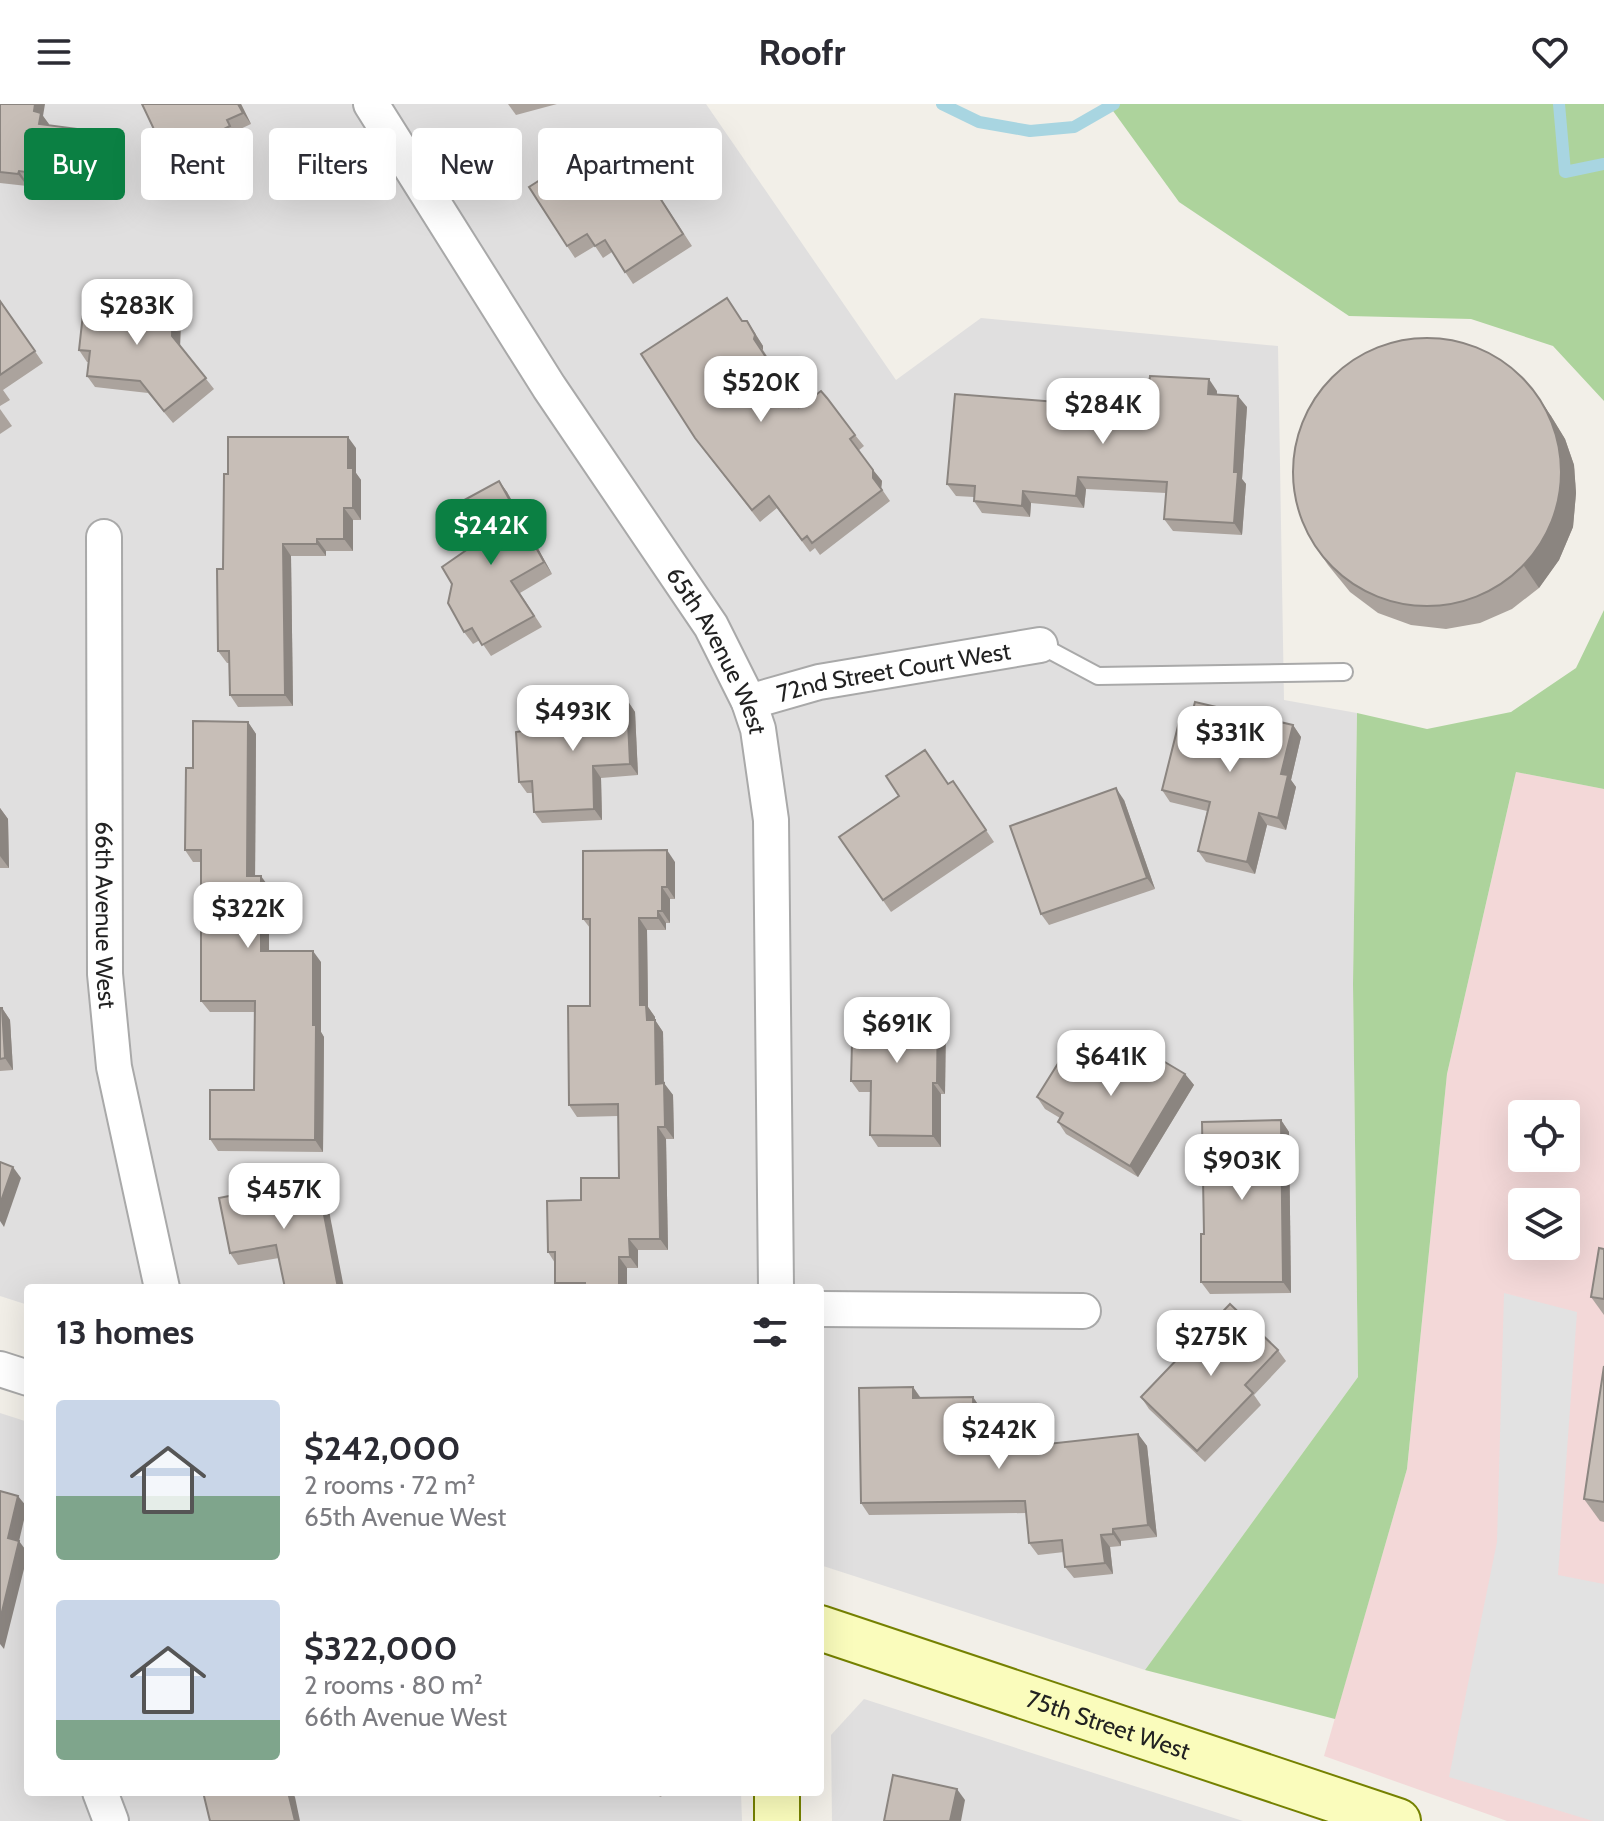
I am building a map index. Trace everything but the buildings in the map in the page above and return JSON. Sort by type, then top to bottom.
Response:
[{"type":"street","name":"65th Avenue West","points":[[371,104],[549,387],[711,626],[749,702],[763,754],[771,820],[776,1284]]},
{"type":"street","name":"66th Avenue West","points":[[104,537],[105,974],[109,1032],[119,1097],[161,1284]]},
{"type":"street","name":"72nd Street Court West","points":[[749,702],[833,679],[1040,645]]},
{"type":"street","points":[[824,1309],[1083,1311]]},
{"type":"street","points":[[0,1369],[24,1377]]},
{"type":"street","name":"75th Street West","points":[[824,1629],[1398,1821]]},
{"type":"street","points":[[102,1796],[111,1821]]},
{"type":"street","points":[[777,1796],[777,1821]]},
{"type":"lane","points":[[1040,645],[1098,676],[1344,672]]},
{"type":"shaded area","points":[[0,104],[706,104],[896,380],[981,318],[1278,346],[1284,700],[1357,713],[1353,984],[1358,1377],[1145,1670],[824,1566],[824,1284],[24,1284],[24,1304],[0,1296]]},
{"type":"shaded area","points":[[1516,772],[1604,789],[1604,1821],[1507,1821],[1324,1756],[1407,1469],[1447,1074]]},
{"type":"shaded area","points":[[1504,1293],[1577,1312],[1558,1575],[1604,1584],[1604,1821],[1593,1821],[1449,1777],[1497,1542]]},
{"type":"shaded area","points":[[0,1413],[24,1421],[24,1796],[741,1796],[742,1821],[0,1821]]},
{"type":"shaded area","points":[[864,1699],[1243,1821],[832,1821],[831,1735]]},
{"type":"green space","points":[[1108,104],[1604,104],[1604,401],[1553,346],[1471,319],[1349,316],[1179,202]]},
{"type":"green space","points":[[1604,610],[1604,789],[1516,772],[1447,1074],[1407,1469],[1335,1719],[1145,1670],[1358,1377],[1353,984],[1357,713],[1427,729],[1511,712],[1576,668]]},
{"type":"waterway","points":[[942,104],[979,122],[1030,131],[1074,127],[1114,104]]},
{"type":"waterway","points":[[1559,104],[1565,172],[1604,164]]}]
